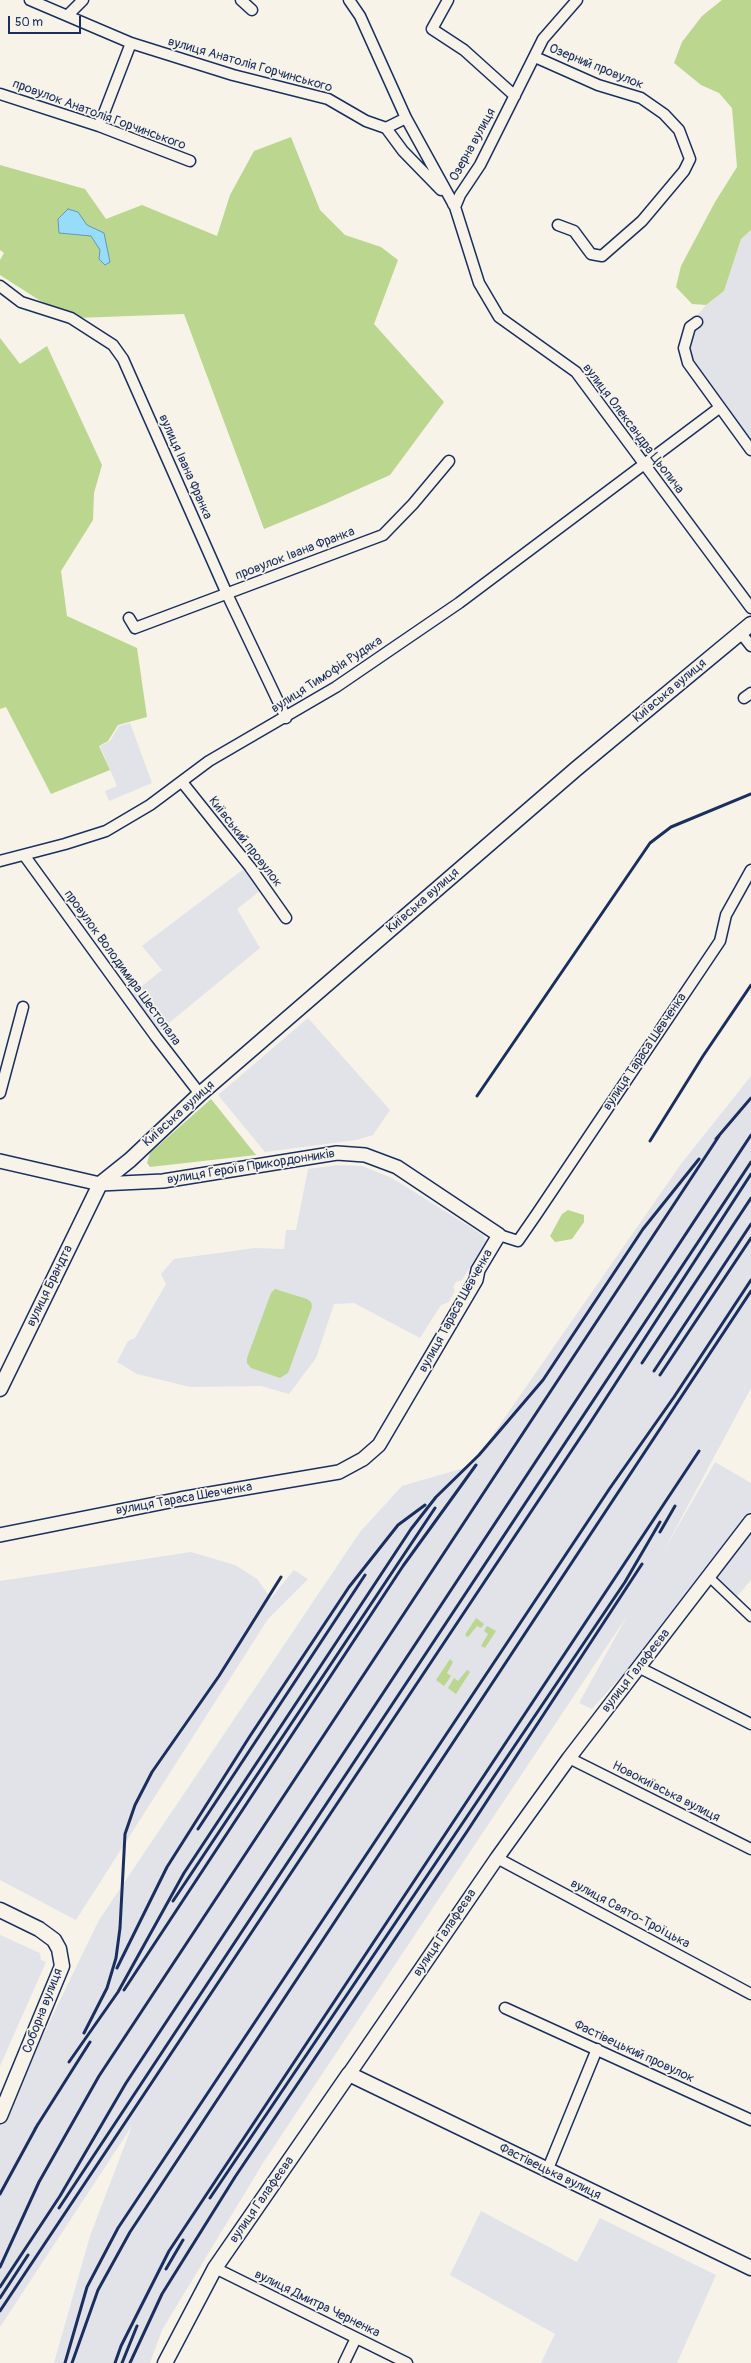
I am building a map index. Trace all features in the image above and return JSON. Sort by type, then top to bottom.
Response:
[{"type":"main road","name":"Київська вулиця","points":[[100,1184],[200,1094],[576,769],[746,628]]},
{"type":"main road","name":"вулиця Брандта","points":[[0,1389],[100,1184]]},
{"type":"main road","name":"Соборна вулиця","points":[[0,1910],[39,1929],[54,1940],[59,1949],[62,1966],[0,2116]]},
{"type":"main road","name":"Фастівецька вулиця","points":[[349,2074],[547,2171],[751,2268]]},
{"type":"main road","name":"вулиця Галафеєва","points":[[166,2363],[215,2268],[349,2074]]},
{"type":"street","name":"вулиця Анатолія Горчинського","points":[[30,0],[131,43],[233,75],[328,99],[366,121],[386,128]]},
{"type":"street","points":[[68,15],[83,0]]},
{"type":"street","points":[[241,0],[252,10]]},
{"type":"street","name":"вулиця Олександра Цьопича","points":[[349,0],[360,16],[406,118],[456,207],[479,283],[499,317],[576,372],[751,608]]},
{"type":"street","points":[[448,0],[432,29],[464,50],[515,96]]},
{"type":"street","name":"Озерна вулиця","points":[[456,207],[460,195],[480,165],[535,57],[543,38],[576,0]]},
{"type":"street","points":[[100,126],[131,43]]},
{"type":"street","name":"Озерний провулок","points":[[535,57],[598,85],[641,98],[664,114],[678,130],[690,159],[684,171],[642,222],[602,256],[591,254],[574,231],[558,225]]},
{"type":"street","name":"провулок Анатолія Горчинського","points":[[0,94],[100,126],[190,161]]},
{"type":"street","points":[[406,118],[386,128],[403,151],[456,207]]},
{"type":"street","name":"вулиця Івана Франка","points":[[0,286],[21,302],[71,318],[112,345],[123,359],[227,594],[286,718]]},
{"type":"street","points":[[697,322],[690,327],[684,348],[688,363],[719,408],[751,450]]},
{"type":"street","name":"вулиця Тимофія Рудяка","points":[[0,861],[106,831],[150,805],[209,761],[286,718],[336,687],[459,603],[643,463],[719,408]]},
{"type":"street","name":"провулок Івана Франка","points":[[129,618],[135,628],[383,535],[413,504],[449,461]]},
{"type":"street","points":[[746,628],[751,646]]},
{"type":"street","name":"Київський провулок","points":[[182,782],[250,867],[286,918]]},
{"type":"street","name":"провулок Володимира Шестопала","points":[[24,855],[156,1037],[200,1094]]},
{"type":"street","name":"вулиця Тараса Шевченка","points":[[0,1535],[180,1499],[339,1472],[363,1459],[379,1445],[476,1280],[478,1270],[499,1235],[518,1241],[536,1215],[720,941],[726,915],[751,870]]},
{"type":"street","points":[[0,1093],[23,1008]]},
{"type":"street","name":"вулиця Героїв Прикордонників","points":[[0,1161],[100,1184],[163,1181],[336,1154],[365,1155],[397,1167],[499,1235]]},
{"type":"street","name":"вулиця Галафеєва","points":[[349,2074],[497,1858],[569,1758],[640,1668],[751,1521]]},
{"type":"street","points":[[709,1577],[751,1616]]},
{"type":"street","points":[[640,1668],[751,1724]]},
{"type":"street","name":"Новокиївська вулиця","points":[[569,1758],[751,1849]]},
{"type":"street","name":"вулиця Свято-Троїцька","points":[[497,1858],[751,1994]]},
{"type":"street","name":"Фастівецький провулок","points":[[506,2008],[751,2120]]},
{"type":"street","points":[[547,2171],[597,2049]]},
{"type":"street","name":"вулиця Дмитра Черненка","points":[[215,2268],[407,2363]]},
{"type":"street","points":[[344,2363],[356,2338]]},
{"type":"shaded area","points":[[751,230],[751,442],[680,346],[689,325],[706,305],[724,291],[741,239]]},
{"type":"shaded area","points":[[130,723],[152,783],[109,801],[105,791],[117,786],[100,746],[110,741],[119,726]]},
{"type":"shaded area","points":[[245,868],[261,890],[237,909],[260,948],[158,1032],[131,995],[162,970],[142,946]]},
{"type":"shaded area","points":[[308,1018],[390,1110],[373,1135],[356,1140],[265,1152],[218,1095]]},
{"type":"shaded area","points":[[751,1076],[751,1388],[662,1554],[715,1462],[751,1483],[751,1515],[635,1661],[592,1709],[579,1703],[627,1616],[263,2163],[162,2330],[150,2363],[54,2363],[90,2236],[132,2126],[0,2327],[0,2124],[99,1920],[360,1532],[402,1486],[471,1466],[681,1164]]},
{"type":"shaded area","points":[[339,1165],[362,1166],[392,1178],[483,1235],[486,1241],[462,1280],[456,1282],[453,1287],[455,1291],[449,1302],[441,1305],[420,1338],[354,1303],[334,1304],[316,1358],[289,1394],[261,1386],[190,1387],[137,1374],[117,1362],[128,1341],[135,1338],[166,1284],[161,1274],[174,1259],[255,1248],[284,1249],[286,1230],[296,1230],[308,1169]]},
{"type":"shaded area","points":[[751,1530],[751,1580],[734,1600],[712,1579]]},
{"type":"shaded area","points":[[191,1552],[235,1565],[257,1579],[271,1598],[294,1570],[308,1579],[268,1619],[76,1920],[0,1880],[0,1581]]},
{"type":"shaded area","points":[[0,1935],[40,1953],[41,1960],[46,1962],[0,2066]]},
{"type":"shaded area","points":[[481,2211],[577,2262],[600,2218],[716,2275],[677,2363],[541,2363],[555,2334],[450,2275]]},
{"type":"green space","points":[[722,0],[751,0],[751,230],[741,239],[724,291],[706,305],[692,304],[676,287],[681,266],[715,202],[737,167],[732,108],[719,93],[701,85],[674,63],[682,42],[702,16]]},
{"type":"green space","points":[[291,137],[320,210],[345,235],[381,247],[398,260],[374,324],[444,402],[390,475],[264,529],[184,314],[76,318],[39,300],[0,275],[0,260],[4,253],[0,250],[0,165],[85,189],[106,219],[142,205],[217,236],[230,195],[254,151]]},
{"type":"green space","points":[[0,338],[20,364],[47,346],[102,465],[94,493],[93,520],[61,571],[67,616],[137,648],[147,717],[118,725],[108,741],[99,746],[110,770],[51,794],[6,707],[0,709]]},
{"type":"green space","points":[[211,1099],[256,1155],[150,1167],[147,1163],[150,1153]]},
{"type":"green space","points":[[568,1210],[584,1215],[584,1222],[572,1239],[555,1242],[550,1236],[562,1214]]},
{"type":"green space","points":[[275,1289],[307,1299],[311,1302],[312,1307],[288,1373],[280,1378],[251,1368],[247,1363],[247,1358],[271,1293]]},
{"type":"green space","points":[[476,1618],[484,1624],[481,1628],[477,1626],[468,1637],[465,1635]]},
{"type":"green space","points":[[487,1626],[496,1631],[485,1648],[481,1646],[488,1634],[484,1631]]},
{"type":"green space","points":[[450,1659],[453,1662],[447,1673],[451,1676],[444,1686],[436,1680]]},
{"type":"green space","points":[[467,1670],[470,1672],[456,1694],[448,1688],[454,1678],[458,1681]]},
{"type":"water","points":[[68,209],[78,212],[87,225],[104,233],[110,262],[105,265],[99,259],[100,250],[91,236],[59,233],[58,219]]},
{"type":"railway","points":[[477,1096],[650,843],[671,827],[751,794]]},
{"type":"railway","points":[[650,1141],[703,1056],[751,985]]},
{"type":"railway","points":[[716,1139],[751,1098]]},
{"type":"railway","points":[[0,2287],[60,2196],[126,2083],[751,1135]]},
{"type":"railway","points":[[0,2267],[39,2182],[99,2076],[719,1136]]},
{"type":"railway","points":[[69,2062],[118,1992],[184,1873],[411,1529],[436,1497],[479,1455],[543,1380],[643,1229],[699,1159]]},
{"type":"railway","points":[[59,2208],[751,1162]]},
{"type":"railway","points":[[0,2311],[590,1423],[751,1174]]},
{"type":"railway","points":[[642,1363],[751,1198]]},
{"type":"railway","points":[[654,1371],[751,1224]]},
{"type":"railway","points":[[660,1375],[751,1238]]},
{"type":"railway","points":[[65,2363],[87,2287],[118,2228],[610,1488],[674,1397],[751,1280]]},
{"type":"railway","points":[[72,2363],[98,2290],[130,2232],[751,1291]]},
{"type":"railway","points":[[115,2363],[121,2346],[169,2251],[699,1451]]},
{"type":"railway","points":[[124,1990],[403,1566],[476,1465]]},
{"type":"railway","points":[[117,1968],[167,1867],[250,1736],[349,1587],[398,1525],[425,1505]]},
{"type":"railway","points":[[660,1532],[675,1506]]},
{"type":"railway","points":[[173,1901],[435,1508]]},
{"type":"railway","points":[[210,2198],[625,1582],[660,1522]]},
{"type":"railway","points":[[130,2363],[162,2294],[235,2177],[468,1830],[642,1564]]},
{"type":"railway","points":[[198,1829],[365,1575]]},
{"type":"railway","points":[[84,2033],[107,1988],[116,1958],[120,1928],[125,1834],[135,1805],[152,1772],[219,1676],[281,1577]]},
{"type":"railway","points":[[35,2129],[90,2042]]},
{"type":"railway","points":[[0,2194],[38,2124]]},
{"type":"railway","points":[[166,2269],[183,2240]]},
{"type":"railway","points":[[0,2298],[28,2255]]},
{"type":"railway","points":[[122,2363],[137,2326]]}]
